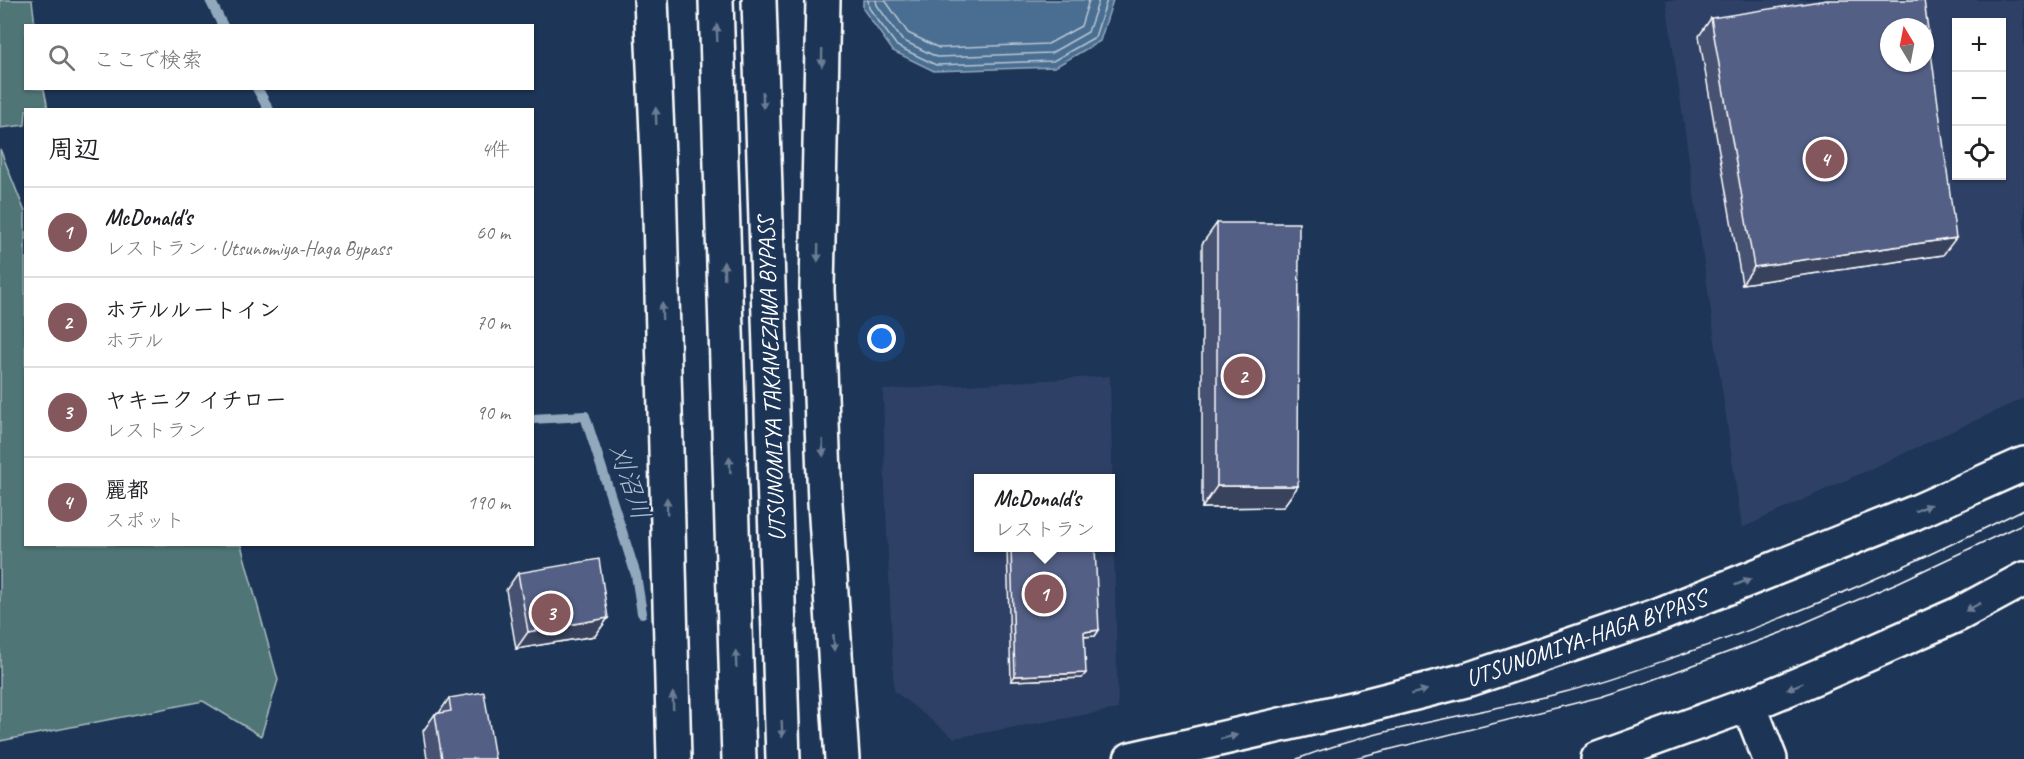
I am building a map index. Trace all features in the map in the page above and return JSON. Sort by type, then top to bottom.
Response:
[{"type":"main road","points":[[651,0],[659,178],[674,759]]},
{"type":"main road","name":"UTSUNOMIYA TAKANEZAWA BYPASS","points":[[716,0],[739,759]]},
{"type":"main road","name":"UTSUNOMIYA TAKANEZAWA BYPASS","points":[[759,0],[783,759]]},
{"type":"main road","points":[[823,0],[817,289],[825,503],[842,759]]},
{"type":"main road","name":"UTSUNOMIYA-HAGA BYPASS","points":[[1131,759],[1349,710],[1470,679],[1656,616],[1914,513],[2024,464]]},
{"type":"main road","points":[[1598,759],[1749,705],[1824,674],[1959,614],[2024,579]]},
{"type":"main road","points":[[1749,705],[1770,759]]},
{"type":"shaded area","points":[[1666,0],[2024,0],[2024,398],[1742,528]]},
{"type":"shaded area","points":[[1110,376],[1112,474],[974,474],[974,552],[1114,552],[1118,709],[954,738],[894,691],[883,390]]},
{"type":"green space","points":[[0,0],[32,0],[35,24],[24,24],[24,90],[44,90],[48,108],[24,108],[24,125],[0,128]]},
{"type":"green space","points":[[0,149],[24,209],[24,546],[241,546],[278,680],[261,736],[203,701],[0,741]]},
{"type":"water","points":[[863,0],[1113,0],[1100,41],[1055,67],[934,71],[893,51],[863,9]]},
{"type":"building","points":[[1827,0],[1924,0],[1926,18],[1880,18],[1880,72],[1934,72],[1956,238],[1754,267],[1711,18]]},
{"type":"building","points":[[1217,223],[1299,223],[1298,486],[1217,486]]},
{"type":"building","points":[[1011,552],[1095,552],[1099,630],[1084,632],[1086,673],[1015,676]]},
{"type":"building","points":[[599,559],[608,618],[528,632],[518,573]]},
{"type":"building","points":[[484,692],[495,759],[442,759],[435,714],[451,711],[449,698]]},
{"type":"waterway","points":[[210,0],[222,24]]},
{"type":"waterway","points":[[258,90],[268,108]]},
{"type":"waterway","name":"刈沼川","points":[[534,419],[585,416],[636,575],[642,613]]},
{"type":"tram line","points":[[1297,759],[1396,729],[1565,692],[1641,669],[1815,604],[1941,549],[2024,509]]},
{"type":"tram line","points":[[1351,759],[1600,697],[1650,681],[1783,632],[1899,582],[2024,523]]},
{"type":"place","name":"麗都","points":[[1825,159]]},
{"type":"place","name":"ホテルルートイン","points":[[1243,376]]},
{"type":"place","name":"McDonald's","points":[[1044,594]]},
{"type":"place","name":"ヤキニク イチロー","points":[[551,613]]}]
